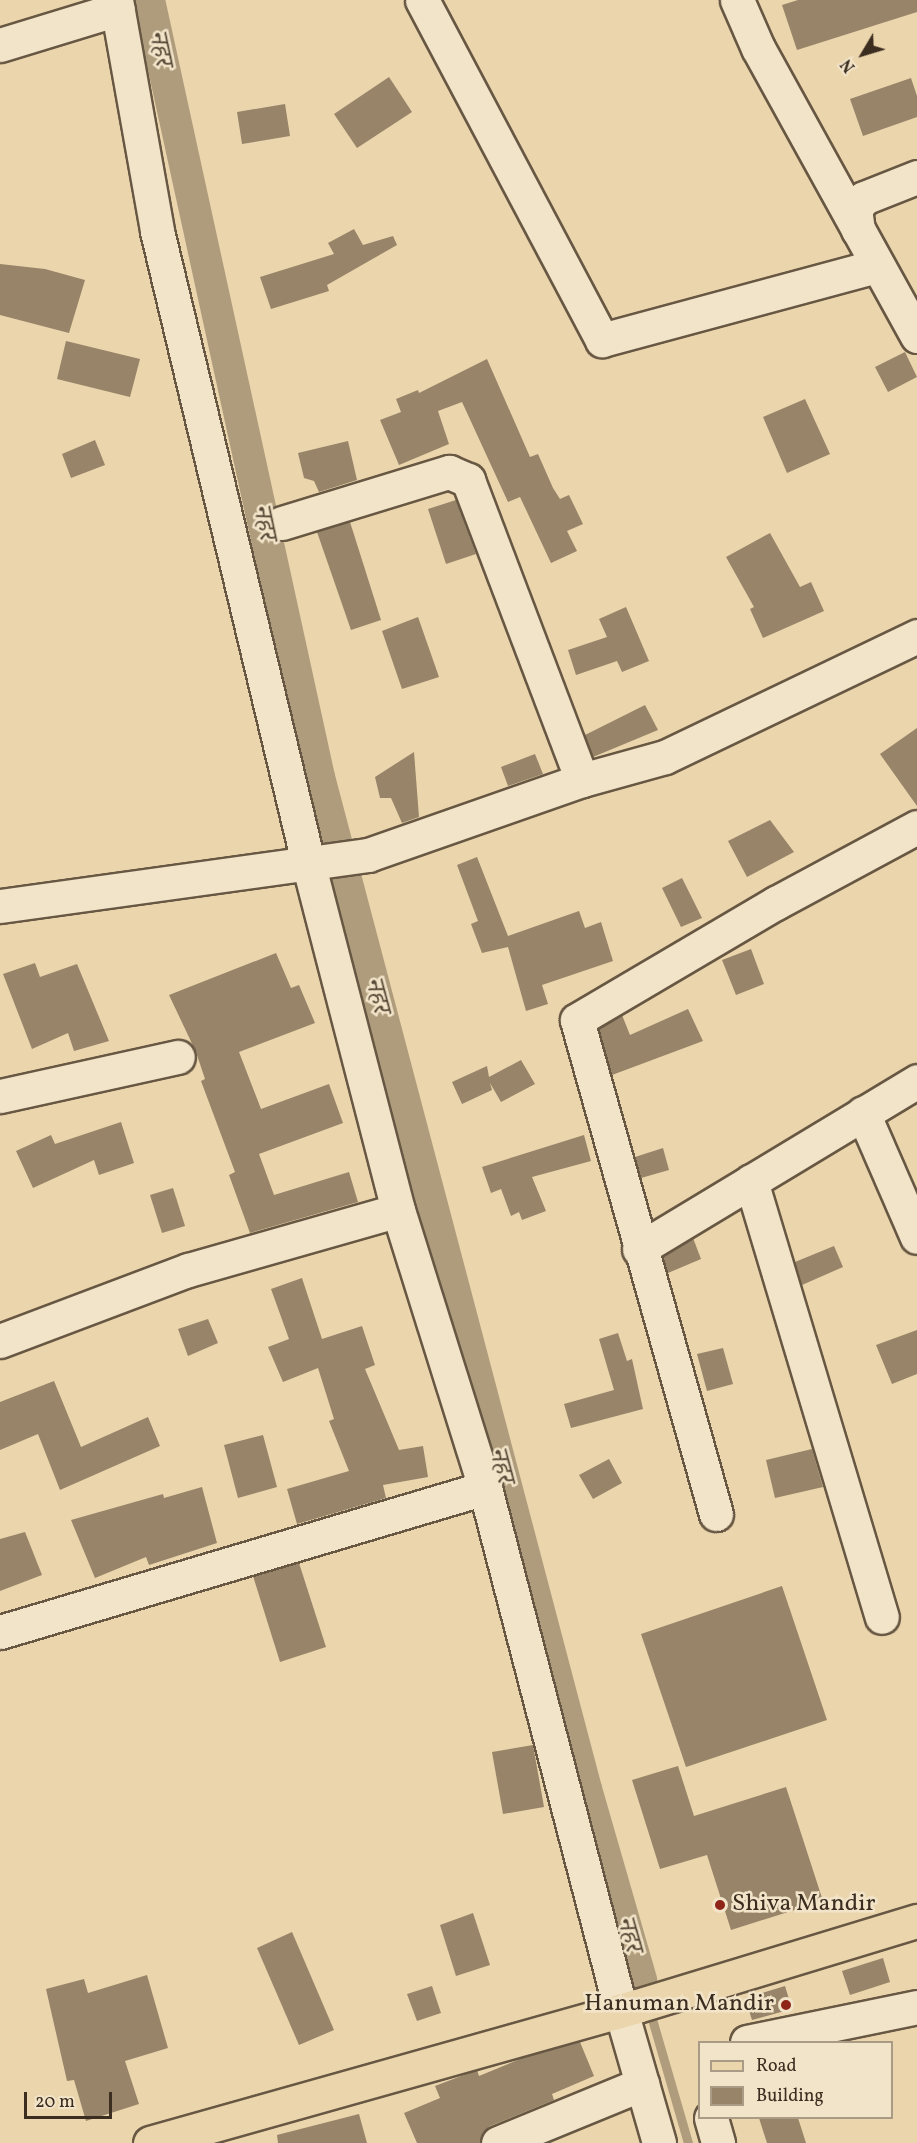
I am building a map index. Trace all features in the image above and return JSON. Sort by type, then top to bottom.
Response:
[{"type":"main road","points":[[150,2143],[621,2011],[917,1921]]},
{"type":"street","points":[[422,0],[602,340],[878,266]]},
{"type":"street","points":[[737,0],[758,48],[917,336]]},
{"type":"street","points":[[0,45],[117,4],[157,231],[309,866],[398,1210],[485,1488],[621,2011],[659,2143]]},
{"type":"street","points":[[858,230],[855,209],[864,198],[917,177]]},
{"type":"street","points":[[282,523],[448,472],[468,480],[582,780]]},
{"type":"street","points":[[0,906],[309,866],[368,855],[582,780],[665,757],[917,636]]},
{"type":"street","points":[[716,1514],[639,1249],[577,1020],[776,903],[917,826]]},
{"type":"street","points":[[0,1096],[178,1057]]},
{"type":"street","points":[[639,1249],[917,1081]]},
{"type":"street","points":[[863,1113],[917,1237]]},
{"type":"street","points":[[751,1181],[882,1617]]},
{"type":"street","points":[[0,1341],[188,1269],[398,1210]]},
{"type":"street","points":[[0,1632],[485,1488]]},
{"type":"street","points":[[756,2041],[917,2007]]},
{"type":"street","points":[[510,2140],[642,2084]]},
{"type":"street","points":[[711,2119],[718,2143]]},
{"type":"building","points":[[798,0],[917,0],[917,12],[797,50],[782,5]]},
{"type":"building","points":[[389,77],[412,112],[357,148],[334,114]]},
{"type":"building","points":[[911,78],[917,96],[917,117],[863,136],[850,99]]},
{"type":"building","points":[[285,104],[290,136],[242,144],[237,112]]},
{"type":"building","points":[[354,229],[363,245],[393,236],[397,245],[327,285],[329,291],[271,309],[260,277],[334,254],[328,243]]},
{"type":"building","points":[[0,264],[45,269],[85,280],[69,333],[0,315]]},
{"type":"building","points":[[66,341],[140,359],[130,397],[57,379]]},
{"type":"building","points":[[905,352],[917,377],[888,392],[875,367]]},
{"type":"building","points":[[487,359],[530,457],[538,454],[560,499],[569,495],[583,524],[567,531],[577,551],[551,563],[520,497],[508,502],[462,402],[438,411],[449,444],[399,465],[380,420],[401,412],[396,399],[418,390],[419,393]]},
{"type":"building","points":[[805,399],[830,454],[787,473],[763,417]]},
{"type":"building","points":[[95,440],[105,465],[71,478],[62,454]]},
{"type":"building","points":[[348,441],[357,480],[319,492],[314,481],[304,478],[298,453]]},
{"type":"building","points":[[456,500],[476,554],[446,564],[428,509]]},
{"type":"building","points":[[350,522],[381,620],[351,630],[317,532]]},
{"type":"building","points":[[770,533],[800,587],[811,582],[824,611],[763,638],[750,609],[754,607],[726,557]]},
{"type":"building","points":[[626,607],[649,661],[622,672],[617,661],[576,675],[568,650],[607,637],[599,619]]},
{"type":"building","points":[[418,617],[439,677],[402,689],[382,631]]},
{"type":"building","points":[[645,705],[658,730],[593,757],[585,735]]},
{"type":"building","points":[[917,728],[917,806],[880,754]]},
{"type":"building","points":[[414,752],[419,817],[402,823],[391,798],[380,798],[375,777]]},
{"type":"building","points":[[535,754],[543,774],[508,786],[501,767]]},
{"type":"building","points":[[770,820],[794,852],[747,877],[728,841]]},
{"type":"building","points":[[477,857],[508,936],[579,911],[585,928],[601,922],[613,961],[542,985],[548,1004],[526,1011],[508,947],[482,953],[471,924],[478,921],[457,865]]},
{"type":"building","points":[[682,878],[702,918],[681,927],[662,888]]},
{"type":"building","points":[[751,949],[764,984],[736,995],[722,960]]},
{"type":"building","points":[[276,953],[291,988],[299,985],[315,1023],[239,1052],[261,1109],[329,1084],[343,1123],[259,1154],[274,1195],[349,1172],[358,1202],[250,1233],[229,1175],[235,1172],[201,1081],[205,1079],[196,1052],[169,995]]},
{"type":"building","points":[[35,963],[40,977],[77,964],[109,1041],[74,1051],[68,1033],[32,1049],[3,974]]},
{"type":"building","points":[[688,1009],[703,1041],[612,1075],[599,1029],[622,1015],[630,1035]]},
{"type":"building","points":[[521,1060],[535,1084],[501,1102],[490,1083],[492,1090],[462,1104],[452,1082],[487,1066],[489,1077]]},
{"type":"building","points":[[121,1122],[134,1163],[99,1175],[94,1160],[33,1188],[16,1151],[51,1135],[55,1144]]},
{"type":"building","points":[[584,1135],[591,1161],[532,1177],[546,1211],[522,1220],[519,1212],[511,1216],[501,1189],[491,1193],[482,1167]]},
{"type":"building","points":[[663,1148],[669,1170],[641,1178],[635,1157]]},
{"type":"building","points":[[173,1188],[185,1226],[162,1233],[150,1195]]},
{"type":"building","points":[[693,1238],[701,1259],[668,1273],[663,1256]]},
{"type":"building","points":[[834,1246],[843,1267],[802,1285],[795,1262]]},
{"type":"building","points":[[302,1278],[322,1339],[362,1326],[375,1365],[365,1369],[399,1450],[423,1446],[428,1477],[383,1485],[386,1498],[297,1524],[287,1489],[349,1471],[329,1421],[334,1419],[318,1368],[283,1382],[268,1347],[289,1339],[271,1289]]},
{"type":"building","points":[[208,1319],[218,1343],[188,1356],[178,1329]]},
{"type":"building","points":[[917,1330],[917,1374],[892,1384],[876,1345]]},
{"type":"building","points":[[618,1333],[627,1361],[632,1359],[643,1409],[571,1428],[564,1404],[614,1390],[599,1339]]},
{"type":"building","points":[[723,1348],[733,1384],[707,1391],[697,1354]]},
{"type":"building","points":[[54,1381],[81,1447],[148,1417],[160,1446],[60,1490],[38,1434],[0,1450],[0,1402]]},
{"type":"building","points":[[263,1435],[277,1487],[238,1498],[224,1445]]},
{"type":"building","points":[[812,1449],[823,1487],[775,1498],[766,1460]]},
{"type":"building","points":[[609,1459],[622,1483],[593,1499],[579,1475]]},
{"type":"building","points":[[202,1487],[217,1543],[149,1565],[146,1557],[95,1578],[71,1520],[163,1494],[164,1498]]},
{"type":"building","points":[[25,1532],[42,1575],[0,1591],[0,1539]]},
{"type":"building","points":[[299,1563],[326,1647],[280,1662],[253,1576]]},
{"type":"building","points":[[782,1586],[827,1720],[686,1767],[641,1634]]},
{"type":"building","points":[[533,1745],[544,1807],[503,1814],[492,1752]]},
{"type":"building","points":[[678,1766],[694,1816],[786,1787],[823,1901],[731,1930],[707,1855],[660,1869],[632,1780]]},
{"type":"building","points":[[473,1913],[490,1965],[456,1976],[440,1925]]},
{"type":"building","points":[[292,1932],[334,2030],[299,2045],[257,1948]]},
{"type":"building","points":[[883,1958],[890,1982],[850,1995],[842,1971]]},
{"type":"building","points":[[147,1975],[168,2048],[125,2061],[139,2104],[86,2121],[74,2080],[67,2081],[46,1989],[84,1979],[88,1993]]},
{"type":"building","points":[[432,1986],[441,2013],[417,2021],[407,1994]]},
{"type":"building","points":[[785,1986],[792,2009],[752,2020],[745,1998]]},
{"type":"building","points":[[580,2042],[594,2076],[552,2094],[554,2100],[490,2126],[483,2132],[480,2143],[417,2143],[404,2113],[440,2098],[435,2086],[477,2070],[479,2076],[525,2057]]},
{"type":"building","points":[[359,2114],[367,2143],[278,2143],[277,2135]]},
{"type":"building","points":[[759,2119],[798,2119],[806,2143],[767,2143]]},
{"type":"waterway","name":"नहर","points":[[149,0],[319,777],[586,1789],[641,1980]]},
{"type":"waterway","points":[[652,2019],[688,2143]]},
{"type":"place","name":"Shiva Mandir","points":[[720,1905]]},
{"type":"place","name":"Hanuman Mandir","points":[[786,2005]]}]
